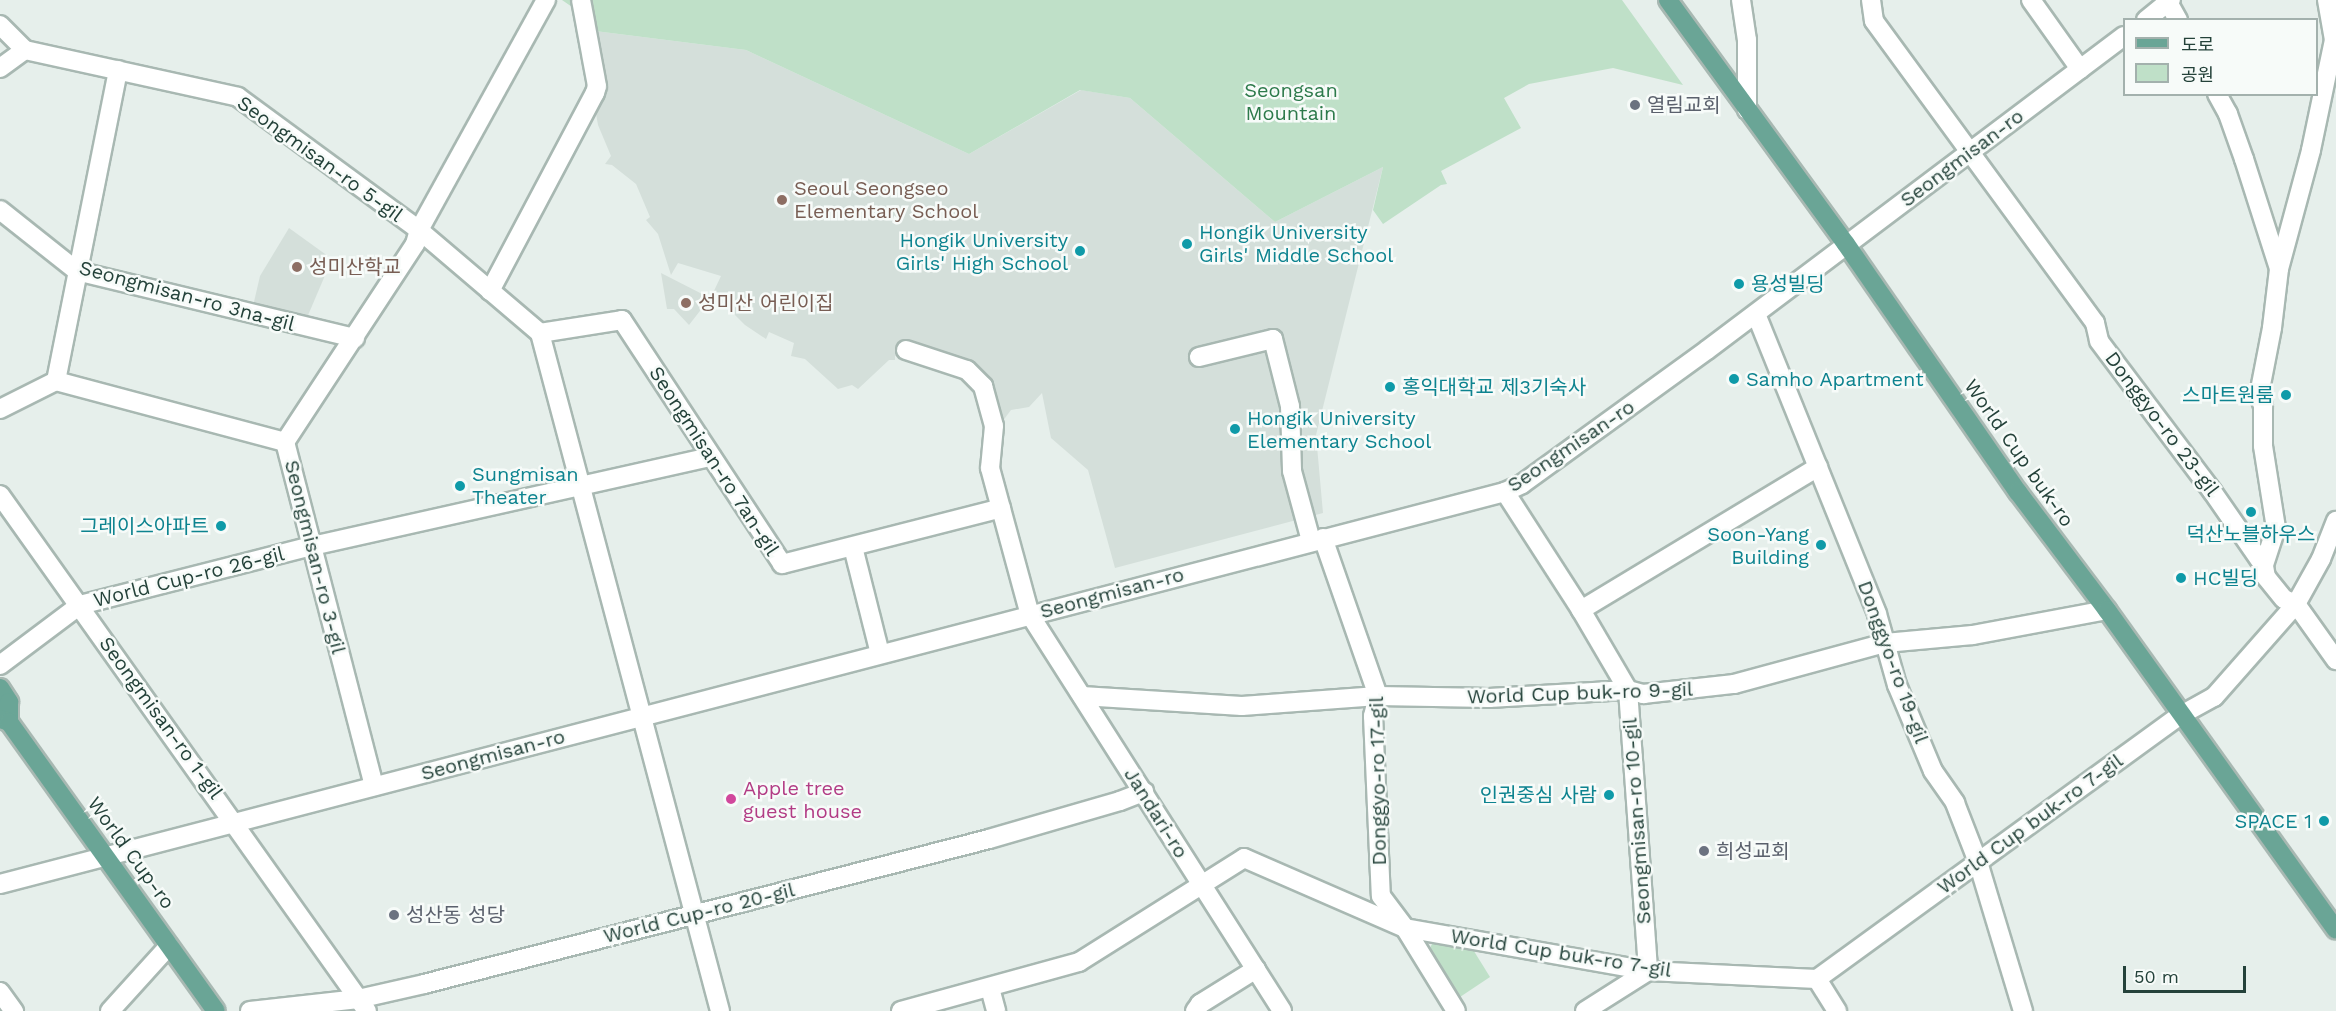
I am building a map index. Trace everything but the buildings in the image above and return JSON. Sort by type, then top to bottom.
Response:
[{"type":"main road","name":"World Cup buk-ro","points":[[1668,0],[1846,244],[2018,492],[2107,610],[2336,930]]},
{"type":"main road","name":"World Cup-ro","points":[[0,688],[9,702],[4,720],[216,1011]]},
{"type":"street","name":"Seongmisan-ro 3-gil","points":[[374,786],[285,442],[415,244],[419,231],[546,0]]},
{"type":"street","points":[[490,291],[595,93],[597,86],[581,0]]},
{"type":"street","points":[[1741,0],[1747,40],[1747,110]]},
{"type":"street","name":"Donggyo-ro 23-gil","points":[[1871,0],[1874,21],[2096,323],[2099,341],[2212,491],[2264,566],[2266,577],[2284,599],[2296,604],[2336,660]]},
{"type":"street","points":[[2031,0],[2080,69]]},
{"type":"street","points":[[2264,566],[2276,528],[2264,446],[2263,406],[2259,395],[2272,328],[2279,269],[2311,150],[2334,40],[2327,0]]},
{"type":"street","points":[[2149,18],[2170,1],[2177,18]]},
{"type":"street","points":[[0,25],[25,50],[0,68]]},
{"type":"street","name":"Seongmisan-ro","points":[[0,884],[237,825],[374,786],[640,716],[1504,492],[1522,484],[1756,314],[2123,37]]},
{"type":"street","name":"Seongmisan-ro 5-gil","points":[[25,50],[238,97],[419,231],[540,333]]},
{"type":"street","points":[[56,381],[118,70]]},
{"type":"street","points":[[2218,96],[2244,159],[2279,269]]},
{"type":"street","name":"Seongmisan-ro 3na-gil","points":[[0,210],[77,270],[355,338]]},
{"type":"street","name":"Donggyo-ro 19-gil","points":[[1756,314],[1877,614],[1897,685],[1933,771],[1955,803],[1978,862],[2023,1011]]},
{"type":"street","name":"Seongmisan-ro 7an-gil","points":[[540,333],[622,320],[782,564],[1001,508]]},
{"type":"street","points":[[540,333],[720,1011]]},
{"type":"street","name":"Donggyo-ro 17-gil","points":[[1199,357],[1273,339],[1290,406],[1292,471],[1378,696],[1373,716],[1381,896],[1405,928],[1456,1011]]},
{"type":"street","name":"Jandari-ro","points":[[906,350],[967,370],[982,386],[994,426],[990,468],[1030,615],[1282,1011]]},
{"type":"street","points":[[0,409],[56,381],[285,442]]},
{"type":"street","name":"World Cup-ro 26-gil","points":[[0,665],[80,605],[312,546],[711,457]]},
{"type":"street","points":[[1581,610],[1818,467]]},
{"type":"street","name":"Seongmisan-ro 10-gil","points":[[1504,492],[1581,610],[1628,690],[1648,971]]},
{"type":"street","name":"Seongmisan-ro 1-gil","points":[[0,495],[363,1005]]},
{"type":"street","name":"World Cup buk-ro 7-gil","points":[[1201,885],[1244,858],[1405,928],[1648,971],[1817,979],[2181,715],[2214,697],[2296,604],[2321,559],[2336,521]]},
{"type":"street","points":[[853,547],[880,654]]},
{"type":"street","name":"World Cup buk-ro 9-gil","points":[[1082,696],[1242,706],[1378,696],[1489,698],[1628,690],[1643,694],[1734,684],[1885,643],[1973,635],[2107,610]]},
{"type":"street","name":"World Cup-ro 20-gil","points":[[250,1011],[363,1005],[694,914],[989,839],[1144,792]]},
{"type":"street","points":[[901,1011],[1079,962],[1201,885]]},
{"type":"street","points":[[110,1011],[170,946]]},
{"type":"street","points":[[1195,1011],[1200,1004],[1256,969]]},
{"type":"street","points":[[1585,1011],[1648,971]]},
{"type":"street","points":[[1817,979],[1832,1009]]},
{"type":"street","points":[[990,988],[996,1011]]},
{"type":"street","points":[[0,992],[14,1011]]},
{"type":"shaded area","points":[[595,31],[746,50],[969,154],[1081,90],[1130,98],[1275,222],[1383,167],[1316,435],[1323,513],[1115,568],[1088,470],[1051,438],[1042,393],[1029,407],[1011,410],[999,426],[990,382],[912,345],[895,356],[895,360],[889,360],[858,389],[852,385],[838,389],[805,359],[791,356],[794,343],[769,332],[766,339],[745,325],[730,310],[715,305],[712,295],[721,276],[678,263],[671,275],[658,234],[646,220],[650,217],[636,184],[612,165],[605,164],[611,156],[598,125],[595,108]]},
{"type":"shaded area","name":"성미산학교","points":[[289,228],[332,259],[306,320],[253,306],[260,276]]},
{"type":"shaded area","name":"성미산 어린이집","points":[[661,273],[710,298],[689,325],[674,309],[667,309]]},
{"type":"green space","name":"Seongsan Mountain","points":[[562,0],[1622,0],[1683,85],[1613,68],[1529,84],[1504,98],[1521,128],[1441,171],[1447,184],[1441,185],[1383,224],[1373,210],[1383,167],[1275,222],[1130,98],[1080,90],[969,154],[746,50],[595,31],[575,9]]},
{"type":"green space","points":[[1434,940],[1472,948],[1490,977],[1457,999],[1428,952]]},
{"type":"place","name":"열림교회","points":[[1635,105]]},
{"type":"place","name":"Seoul Seongseo Elementary School","points":[[782,200]]},
{"type":"place","name":"Hongik University Girls' Middle School","points":[[1187,244]]},
{"type":"place","name":"Hongik University Girls' High School","points":[[1080,251]]},
{"type":"place","name":"성미산학교","points":[[297,267]]},
{"type":"place","name":"용성빌딩","points":[[1739,284]]},
{"type":"place","name":"성미산 어린이집","points":[[686,303]]},
{"type":"place","name":"Samho Apartment","points":[[1734,379]]},
{"type":"place","name":"홍익대학교 제3기숙사","points":[[1390,387]]},
{"type":"place","name":"스마트원룸","points":[[2286,395]]},
{"type":"place","name":"Hongik University Elementary School","points":[[1235,429]]},
{"type":"place","name":"Sungmisan Theater","points":[[460,486]]},
{"type":"place","name":"덕산노블하우스","points":[[2251,512]]},
{"type":"place","name":"그레이스아파트","points":[[221,526]]},
{"type":"place","name":"Soon-Yang Building","points":[[1821,545]]},
{"type":"place","name":"HC빌딩","points":[[2181,578]]},
{"type":"place","name":"인권중심 사람","points":[[1609,795]]},
{"type":"place","name":"Apple tree guest house","points":[[731,799]]},
{"type":"place","name":"SPACE 1","points":[[2324,821]]},
{"type":"place","name":"희성교회","points":[[1704,851]]},
{"type":"place","name":"성산동 성당","points":[[394,915]]}]
